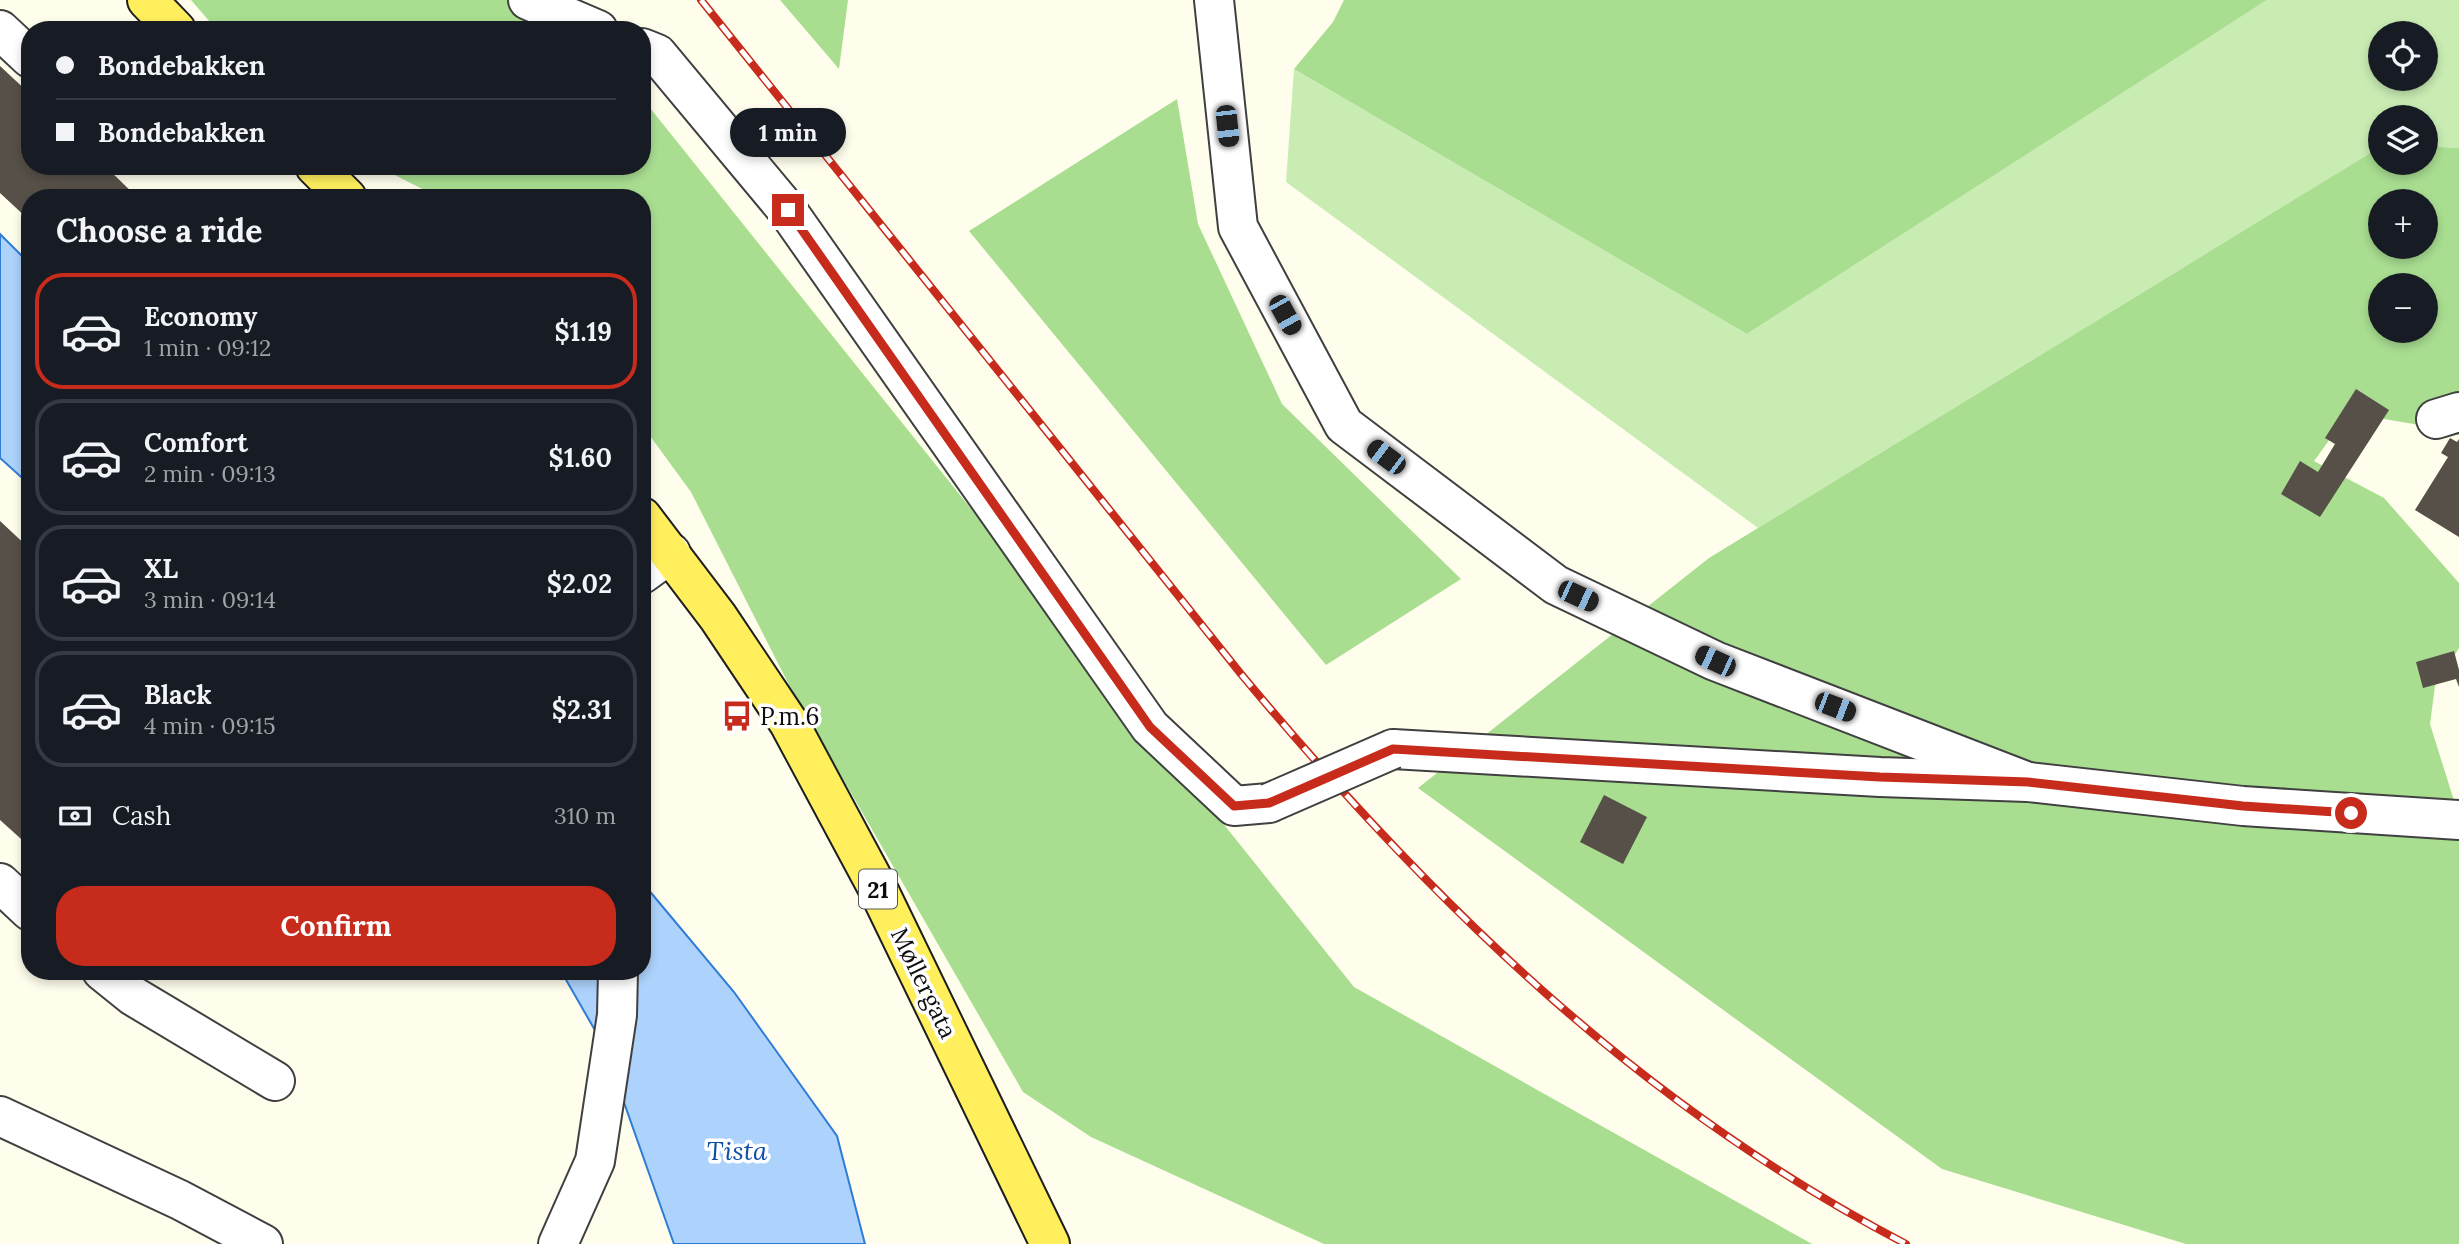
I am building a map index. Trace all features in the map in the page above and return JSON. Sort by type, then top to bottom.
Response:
[{"type":"main road","points":[[147,0],[167,21]]},
{"type":"main road","points":[[324,175],[338,189]]},
{"type":"main road","name":"21","points":[[651,545],[657,563]]},
{"type":"main road","name":"Møllergata","points":[[657,563],[718,617],[789,723],[833,802],[947,1028],[1050,1244]]},
{"type":"street","points":[[527,0],[577,21]]},
{"type":"street","points":[[1214,0],[1238,227],[1344,425],[1556,585],[1715,661],[2028,782]]},
{"type":"street","points":[[0,30],[21,50]]},
{"type":"street","points":[[651,52],[657,54],[788,210],[1150,727],[1234,806],[1269,803],[1393,749],[1880,777],[2028,782],[2243,806],[2459,820]]},
{"type":"street","points":[[0,883],[21,903]]},
{"type":"street","points":[[113,980],[133,996],[275,1081]]},
{"type":"street","points":[[558,1244],[596,1161],[617,1015],[618,980]]},
{"type":"street","points":[[0,1116],[180,1200],[263,1244]]},
{"type":"green space","points":[[191,0],[564,0],[581,21],[209,21]]},
{"type":"green space","points":[[780,0],[848,0],[839,69]]},
{"type":"green space","points":[[1344,0],[2267,0],[1747,334],[1294,69],[1333,22]]},
{"type":"green space","points":[[2267,0],[2459,0],[2459,148],[2438,147],[2438,105],[2368,105],[2368,154],[1758,528],[1286,182],[1294,69],[1747,334]]},
{"type":"green space","points":[[1177,99],[1198,224],[1282,404],[1461,579],[1326,665],[969,231]]},
{"type":"green space","points":[[651,109],[1354,987],[1812,1244],[1324,1244],[1091,1137],[1023,1092],[790,687],[691,492],[651,437],[651,189],[422,189],[395,175],[651,175]]},
{"type":"green space","points":[[2438,147],[2459,148],[2459,435],[2443,429],[2349,413],[2314,461],[2384,498],[2459,583],[2459,648],[2435,686],[2430,724],[2456,807],[2459,809],[2459,1244],[2186,1244],[1942,1169],[1418,788],[1709,558],[2368,154],[2368,175],[2438,175]]},
{"type":"water","points":[[0,234],[21,255],[21,477],[0,458]]},
{"type":"water","name":"Tista","points":[[651,893],[734,992],[837,1136],[865,1244],[674,1244],[604,1046],[566,980],[651,980]]},
{"type":"building","points":[[0,66],[21,86],[21,175],[114,175],[129,189],[21,189],[21,212],[0,193]]},
{"type":"building","points":[[2356,389],[2389,410],[2320,517],[2281,494],[2300,461],[2318,472],[2335,444],[2325,438]]},
{"type":"building","points":[[2450,438],[2457,442],[2459,439],[2459,537],[2415,510],[2448,457],[2441,453]]},
{"type":"building","points":[[0,521],[21,541],[21,839],[0,820]]},
{"type":"building","points":[[2454,651],[2459,670],[2459,687],[2456,679],[2423,688],[2416,662]]},
{"type":"building","points":[[1604,795],[1647,817],[1623,864],[1580,842]]},
{"type":"railway","points":[[701,0],[1241,674],[1313,759],[1388,840],[1465,918],[1545,993],[1629,1063],[1716,1128],[1809,1189],[1906,1244]]},
{"type":"place","name":"P.m.6","points":[[737,716]]},
{"type":"route","points":[[788,210],[1150,727],[1234,806],[1269,803],[1393,749],[1880,777],[2028,782],[2243,806],[2351,813]]}]
